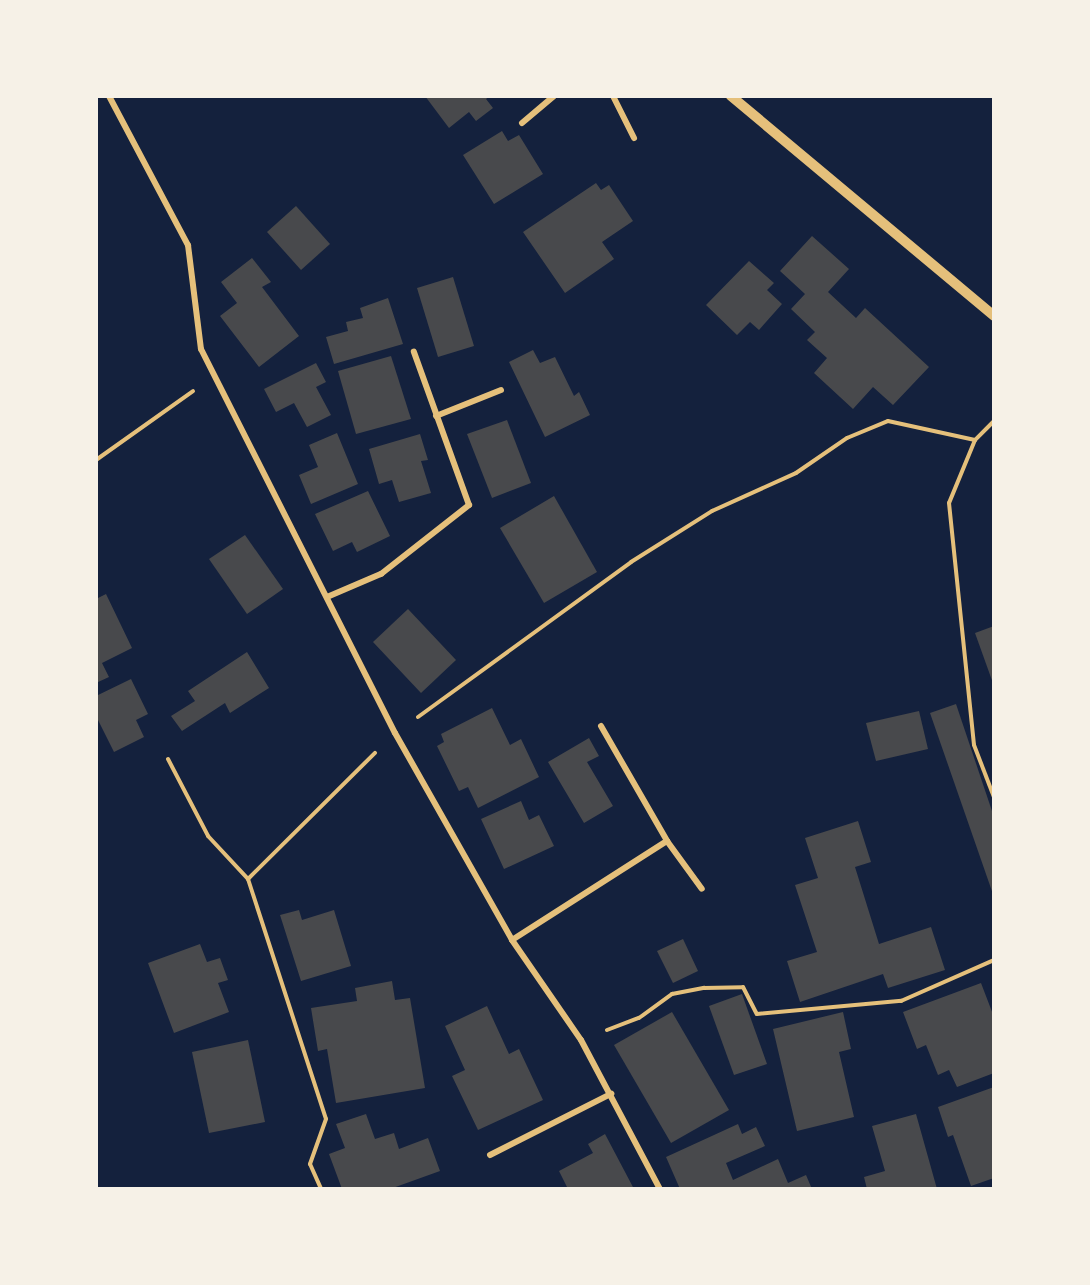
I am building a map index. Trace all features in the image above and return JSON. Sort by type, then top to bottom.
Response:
[{"type":"street","points":[[109,96],[188,246],[201,350],[395,733],[512,940],[581,1040],[660,1189]]},
{"type":"street","points":[[522,123],[554,96]]},
{"type":"street","points":[[613,96],[634,138]]},
{"type":"street","points":[[731,96],[994,316]]},
{"type":"street","points":[[327,597],[381,574],[469,505],[414,352]]},
{"type":"street","points":[[436,416],[501,390]]},
{"type":"street","points":[[601,726],[667,841],[702,888]]},
{"type":"street","points":[[512,940],[667,841]]},
{"type":"street","points":[[490,1155],[611,1094]]},
{"type":"path","points":[[96,460],[215,377]]},
{"type":"path","points":[[248,879],[395,733],[631,562],[712,511],[796,473],[847,438],[888,421],[975,440]]},
{"type":"path","points":[[994,421],[975,440],[949,503],[974,745],[994,797]]},
{"type":"path","points":[[168,759],[208,836],[248,879],[326,1119],[310,1164],[321,1189]]},
{"type":"path","points":[[581,1040],[639,1018],[672,994],[693,990],[743,987],[757,1014],[901,1001],[994,960]]},
{"type":"building","points":[[425,96],[490,96],[486,99],[493,108],[476,121],[469,112],[449,128]]},
{"type":"building","points":[[502,131],[508,141],[519,135],[543,174],[494,204],[463,155]]},
{"type":"building","points":[[596,183],[601,190],[609,185],[633,221],[602,242],[614,259],[565,293],[523,232]]},
{"type":"building","points":[[296,206],[330,244],[301,270],[267,232]]},
{"type":"building","points":[[812,236],[849,269],[828,292],[856,318],[865,308],[929,367],[893,405],[873,387],[853,409],[814,373],[827,358],[807,340],[815,332],[791,309],[805,294],[780,271]]},
{"type":"building","points":[[252,258],[271,282],[262,287],[299,336],[259,367],[220,316],[237,303],[221,282]]},
{"type":"building","points":[[749,261],[774,283],[767,290],[782,304],[759,330],[750,322],[737,335],[706,305]]},
{"type":"building","points":[[453,277],[474,346],[438,357],[417,288]]},
{"type":"building","points":[[388,298],[403,344],[334,364],[326,337],[348,331],[346,322],[363,318],[360,308]]},
{"type":"building","points":[[533,350],[540,363],[555,357],[574,396],[579,392],[590,415],[545,437],[509,362]]},
{"type":"building","points":[[391,356],[411,419],[356,434],[338,371]]},
{"type":"building","points":[[316,363],[326,382],[316,387],[331,415],[307,427],[294,403],[276,412],[264,389]]},
{"type":"building","points":[[507,420],[531,483],[492,498],[467,434]]},
{"type":"building","points":[[337,433],[358,484],[311,504],[299,475],[318,467],[309,445]]},
{"type":"building","points":[[420,434],[428,460],[421,461],[431,493],[399,502],[392,480],[379,484],[369,449]]},
{"type":"building","points":[[368,491],[390,536],[357,552],[352,542],[333,551],[315,514]]},
{"type":"building","points":[[554,496],[597,572],[544,603],[500,528]]},
{"type":"building","points":[[245,535],[283,589],[247,614],[209,559]]},
{"type":"building","points":[[106,594],[132,648],[102,663],[109,677],[96,683],[96,599]]},
{"type":"building","points":[[408,609],[456,660],[421,693],[373,642]]},
{"type":"building","points":[[994,626],[994,686],[975,633]]},
{"type":"building","points":[[247,652],[269,688],[230,713],[225,703],[182,731],[171,716],[195,701],[188,691]]},
{"type":"building","points":[[131,679],[148,714],[136,720],[144,737],[114,752],[96,716],[96,696]]},
{"type":"building","points":[[956,704],[994,817],[994,897],[930,713]]},
{"type":"building","points":[[492,708],[510,745],[521,739],[539,777],[478,808],[468,787],[459,791],[437,746],[444,742],[441,734]]},
{"type":"building","points":[[919,711],[928,749],[876,761],[866,723]]},
{"type":"building","points":[[589,738],[599,756],[587,762],[613,806],[584,823],[548,762]]},
{"type":"building","points":[[521,801],[529,820],[539,815],[554,846],[504,869],[481,819]]},
{"type":"building","points":[[858,821],[871,862],[855,867],[879,944],[931,927],[945,970],[888,988],[883,974],[800,1002],[787,961],[817,952],[795,885],[818,878],[805,838]]},
{"type":"building","points":[[299,910],[302,920],[334,910],[351,966],[301,981],[280,915]]},
{"type":"building","points":[[683,939],[698,971],[673,983],[657,951]]},
{"type":"building","points":[[200,944],[207,962],[220,958],[228,980],[218,983],[229,1012],[174,1033],[148,963]]},
{"type":"building","points":[[392,981],[395,1000],[410,998],[425,1088],[336,1103],[327,1049],[318,1051],[311,1008],[357,1001],[355,988]]},
{"type":"building","points":[[981,983],[994,1017],[994,1073],[957,1087],[949,1070],[938,1075],[926,1045],[917,1049],[903,1012]]},
{"type":"building","points":[[742,994],[767,1064],[734,1075],[709,1006]]},
{"type":"building","points":[[487,1006],[509,1054],[519,1049],[543,1100],[478,1130],[452,1076],[465,1070],[445,1026]]},
{"type":"building","points":[[672,1012],[729,1110],[671,1143],[614,1045]]},
{"type":"building","points":[[843,1012],[851,1049],[839,1052],[854,1117],[797,1131],[773,1029]]},
{"type":"building","points":[[248,1040],[265,1122],[209,1133],[192,1052]]},
{"type":"building","points":[[994,1087],[994,1178],[971,1186],[953,1135],[948,1137],[938,1107]]},
{"type":"building","points":[[366,1114],[375,1139],[394,1133],[399,1149],[428,1138],[440,1171],[390,1189],[342,1189],[329,1154],[345,1148],[336,1124]]},
{"type":"building","points":[[916,1114],[937,1189],[867,1189],[864,1177],[885,1171],[872,1126]]},
{"type":"building","points":[[738,1124],[742,1134],[756,1127],[765,1146],[726,1163],[733,1180],[778,1159],[788,1183],[806,1175],[812,1189],[680,1189],[666,1157]]},
{"type":"building","points":[[605,1134],[634,1189],[568,1189],[559,1171],[593,1153],[588,1144]]}]
